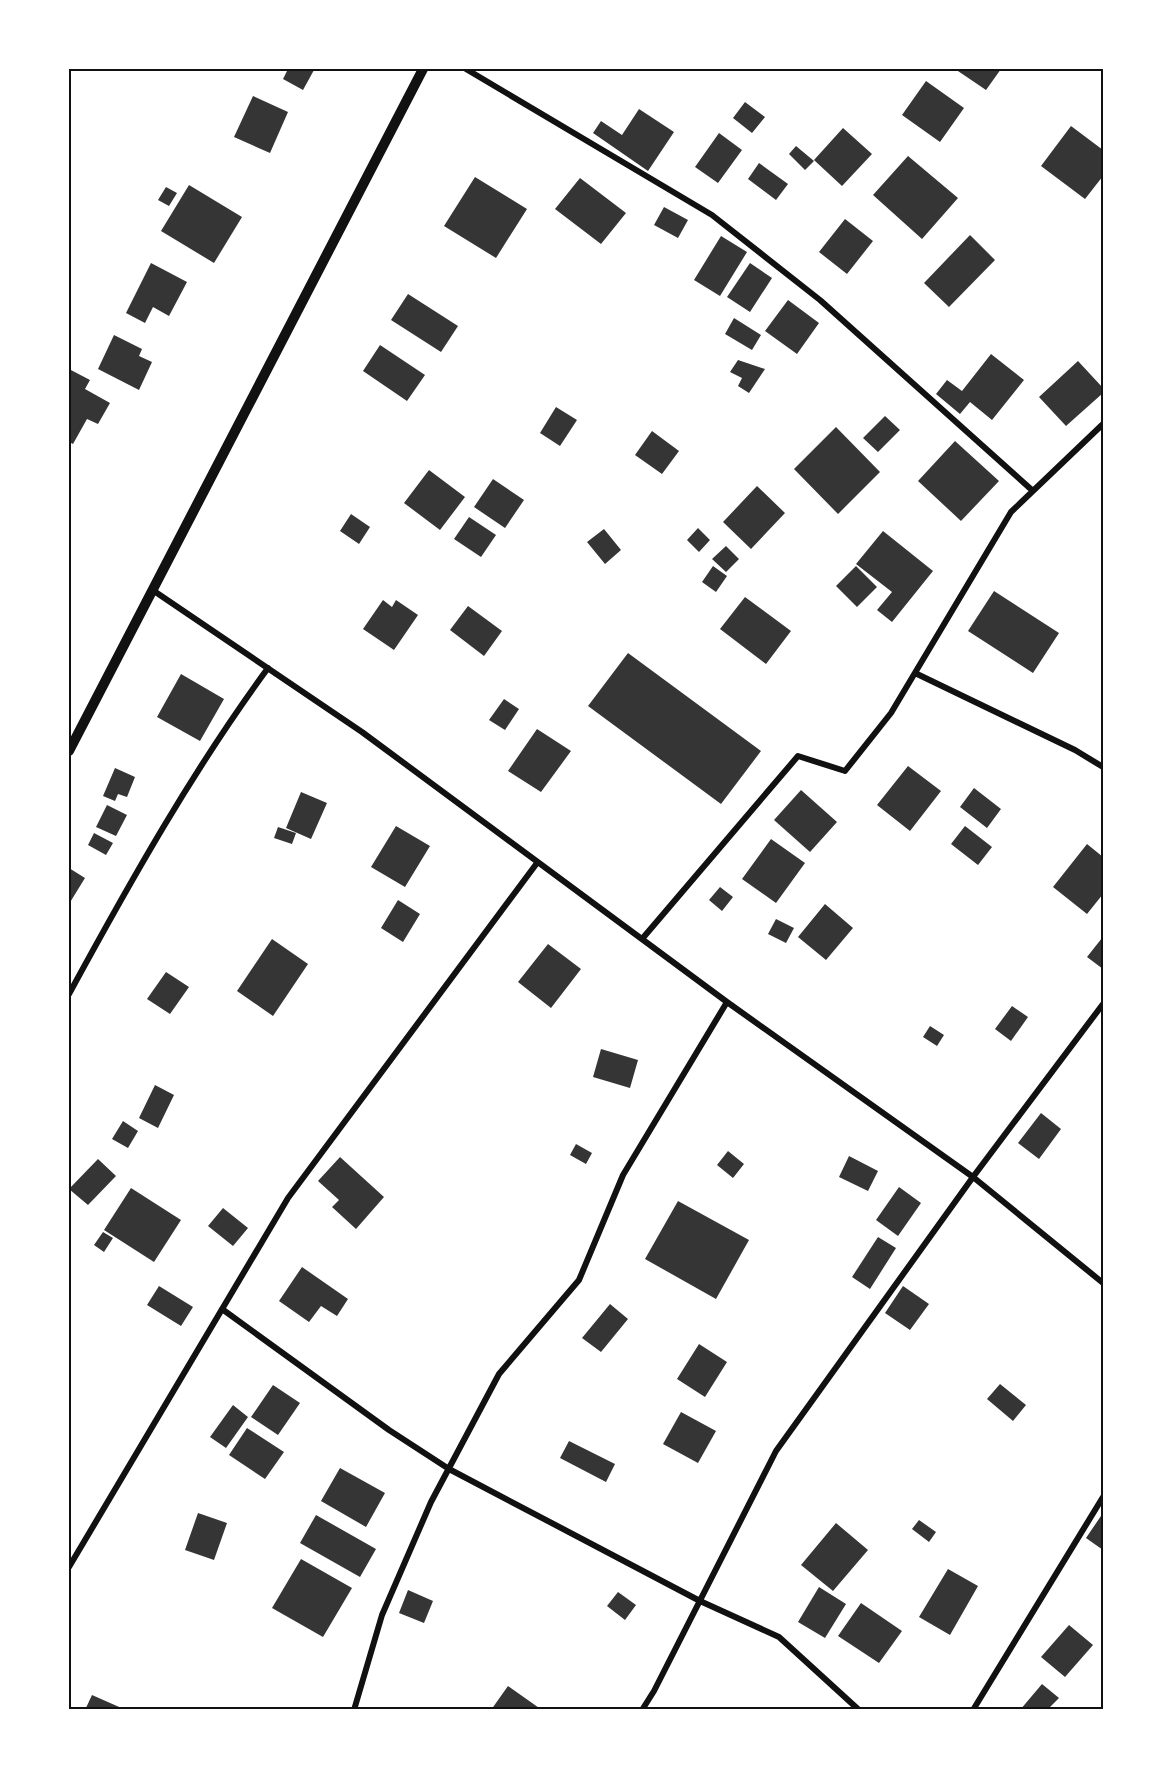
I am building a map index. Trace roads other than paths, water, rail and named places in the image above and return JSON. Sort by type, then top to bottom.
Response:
[{"type":"street","points":[[69,751],[423,69]]},
{"type":"street","points":[[466,69],[712,215],[820,300],[1033,491]]},
{"type":"street","points":[[642,939],[798,756],[845,771],[891,713],[1011,512],[1103,424]]},
{"type":"street","points":[[154,591],[362,732],[727,1002],[973,1177],[1103,1283]]},
{"type":"street","points":[[69,994],[149,851],[241,705],[268,668]]},
{"type":"street","points":[[915,673],[1075,750],[1103,767]]},
{"type":"street","points":[[69,1567],[288,1198],[537,863]]},
{"type":"street","points":[[354,1710],[382,1615],[449,1469],[500,1374],[579,1280],[623,1175],[727,1002]]},
{"type":"street","points":[[642,1710],[777,1451],[973,1177],[1103,1004]]},
{"type":"street","points":[[222,1309],[389,1430],[449,1469],[700,1601],[779,1637],[859,1710]]},
{"type":"street","points":[[973,1710],[1103,1497]]}]
